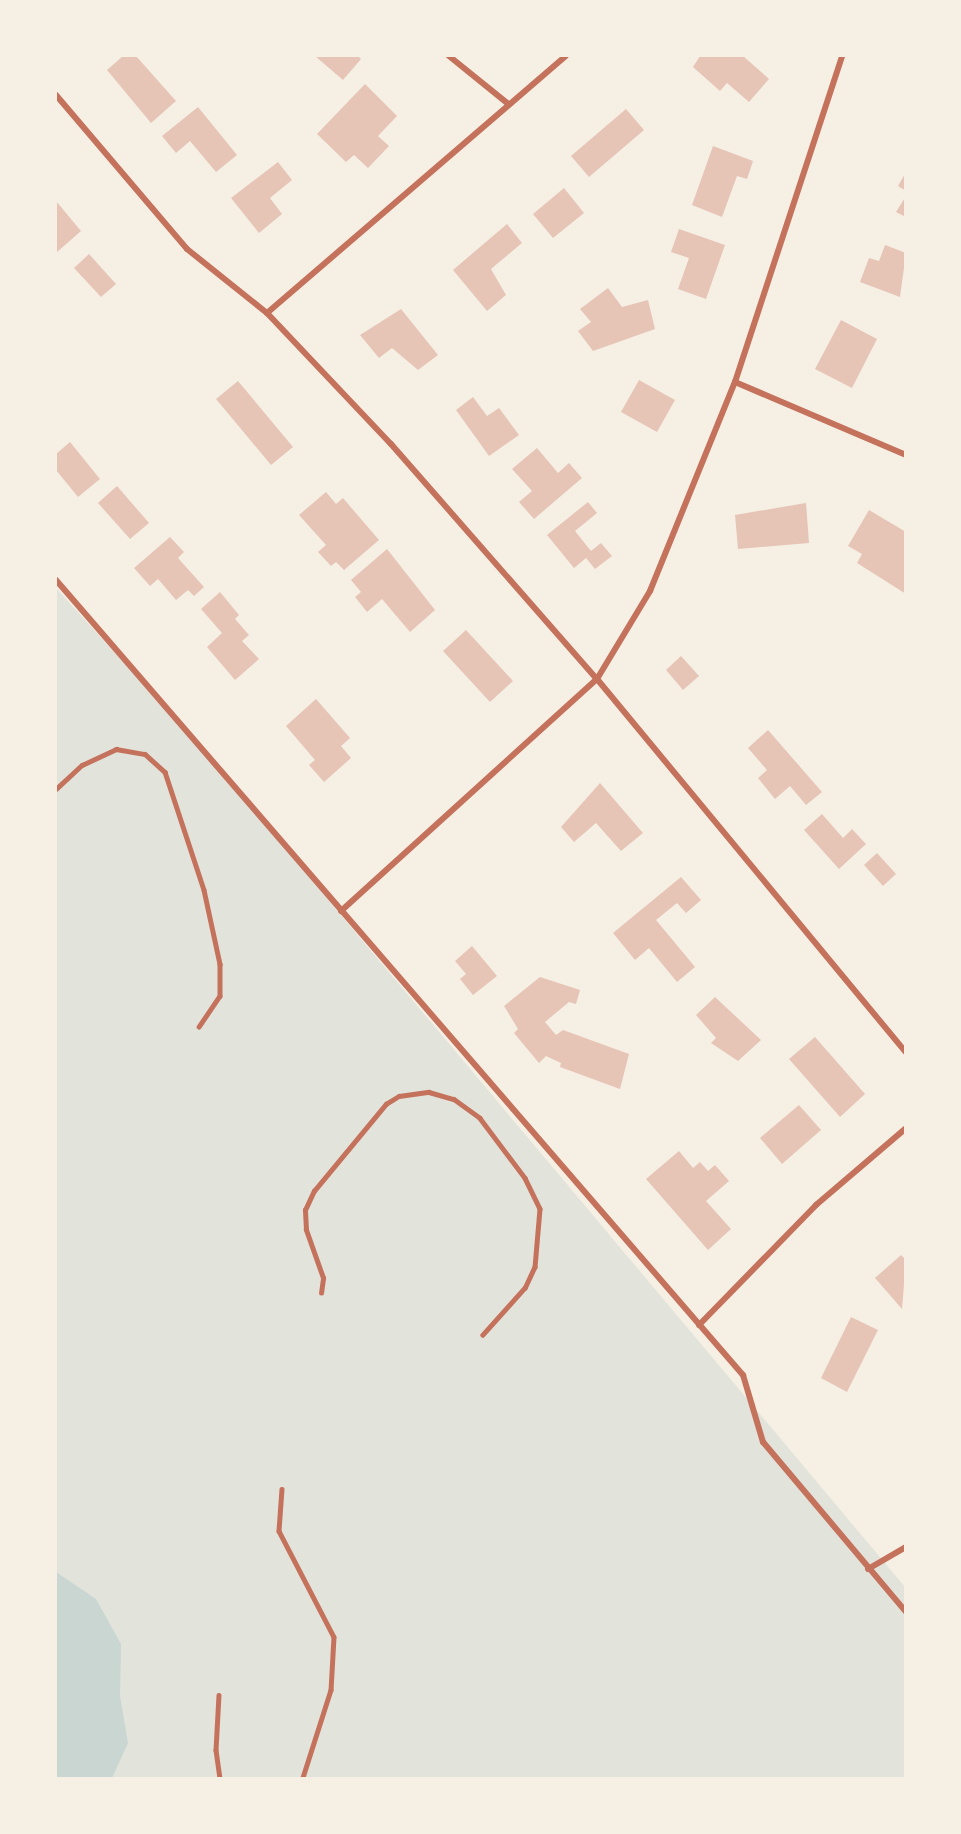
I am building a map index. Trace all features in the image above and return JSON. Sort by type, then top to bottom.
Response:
[{"type":"street","points":[[449,56],[507,104]]},
{"type":"street","points":[[267,313],[507,104],[566,56]]},
{"type":"street","points":[[341,911],[597,679],[650,591],[735,382],[842,56]]},
{"type":"street","points":[[56,95],[187,249],[267,313],[391,444],[597,679],[906,1052]]},
{"type":"street","points":[[735,382],[906,455]]},
{"type":"street","points":[[56,580],[742,1375],[763,1442],[906,1612]]},
{"type":"street","points":[[699,1325],[816,1205],[906,1128]]},
{"type":"street","points":[[868,1569],[906,1547]]},
{"type":"lane","points":[[56,789],[82,765],[116,749],[145,753],[165,772],[204,890],[220,964],[220,996],[199,1027]]},
{"type":"lane","points":[[321,1293],[321,1271],[306,1230],[305,1210],[314,1191],[386,1104],[408,1093],[429,1092],[454,1099],[480,1118],[525,1178],[540,1209],[535,1267],[525,1288],[483,1335]]},
{"type":"lane","points":[[282,1489],[279,1531],[334,1638],[332,1689],[303,1779]]},
{"type":"lane","points":[[219,1695],[216,1750],[220,1779]]},
{"type":"shaded area","points":[[56,588],[195,741],[905,1587],[905,1778],[56,1778]]},
{"type":"shaded area","points":[[56,1572],[96,1599],[121,1644],[120,1696],[128,1743],[112,1778],[56,1778]]},
{"type":"building","points":[[123,56],[136,56],[176,101],[151,123],[107,70]]},
{"type":"building","points":[[315,56],[358,56],[361,59],[343,80]]},
{"type":"building","points":[[700,56],[743,56],[769,79],[749,102],[727,83],[720,91],[693,67]]},
{"type":"building","points":[[365,84],[397,116],[378,136],[389,146],[368,168],[354,155],[346,162],[317,134]]},
{"type":"building","points":[[198,107],[237,155],[216,172],[190,141],[176,153],[162,136]]},
{"type":"building","points":[[626,109],[644,130],[589,177],[571,156]]},
{"type":"building","points":[[713,146],[753,161],[747,179],[737,176],[722,217],[692,205]]},
{"type":"building","points":[[278,162],[292,180],[270,198],[282,214],[259,233],[231,198]]},
{"type":"building","points":[[906,172],[906,191],[898,186]]},
{"type":"building","points":[[564,188],[584,213],[553,238],[533,214]]},
{"type":"building","points":[[906,196],[906,217],[896,212]]},
{"type":"building","points":[[56,201],[81,231],[56,253]]},
{"type":"building","points":[[507,224],[522,243],[491,269],[506,295],[487,311],[453,270]]},
{"type":"building","points":[[679,229],[725,245],[706,299],[678,289],[689,258],[671,252]]},
{"type":"building","points":[[885,245],[906,253],[900,297],[860,282],[869,258],[879,261]]},
{"type":"building","points":[[89,254],[116,284],[101,297],[74,268]]},
{"type":"building","points":[[608,288],[622,307],[648,300],[655,329],[593,351],[578,331],[591,322],[580,309]]},
{"type":"building","points":[[401,309],[438,355],[418,370],[392,348],[379,358],[360,335]]},
{"type":"building","points":[[841,320],[877,339],[852,388],[815,369]]},
{"type":"building","points":[[639,380],[675,400],[657,432],[621,412]]},
{"type":"building","points":[[238,381],[293,447],[271,465],[216,399]]},
{"type":"building","points":[[473,397],[487,416],[499,408],[519,435],[489,456],[456,410]]},
{"type":"building","points":[[70,442],[100,479],[78,497],[56,470],[56,454]]},
{"type":"building","points":[[537,448],[558,473],[569,463],[582,478],[534,519],[519,502],[532,491],[512,469]]},
{"type":"building","points":[[117,486],[149,523],[130,539],[98,503]]},
{"type":"building","points":[[326,492],[336,504],[343,498],[379,540],[344,570],[336,562],[331,566],[318,552],[326,545],[299,515]]},
{"type":"building","points":[[588,502],[597,513],[575,531],[591,551],[601,543],[612,556],[595,569],[586,558],[574,568],[547,535]]},
{"type":"building","points":[[806,503],[809,543],[738,549],[735,515]]},
{"type":"building","points":[[869,510],[906,532],[906,594],[857,563],[862,554],[848,546]]},
{"type":"building","points":[[170,537],[184,552],[178,558],[204,587],[194,596],[188,590],[176,600],[158,579],[150,586],[134,568]]},
{"type":"building","points":[[387,549],[435,610],[410,632],[382,599],[367,612],[355,597],[361,592],[351,580]]},
{"type":"building","points":[[220,592],[239,615],[235,619],[249,635],[242,641],[259,659],[235,680],[207,647],[222,633],[201,609]]},
{"type":"building","points":[[466,630],[513,681],[490,702],[443,651]]},
{"type":"building","points":[[681,656],[699,676],[683,690],[666,670]]},
{"type":"building","points":[[316,699],[350,738],[341,746],[351,758],[324,782],[309,765],[315,760],[286,726]]},
{"type":"building","points":[[768,730],[822,792],[806,805],[790,786],[775,799],[758,778],[767,770],[748,748]]},
{"type":"building","points":[[600,783],[643,833],[621,851],[596,823],[574,842],[561,827]]},
{"type":"building","points":[[822,814],[843,838],[852,829],[866,844],[839,869],[804,830]]},
{"type":"building","points":[[877,853],[896,874],[883,886],[864,865]]},
{"type":"building","points":[[681,877],[701,900],[686,913],[677,903],[656,920],[695,967],[677,982],[649,948],[635,960],[613,933]]},
{"type":"building","points":[[472,946],[497,976],[473,995],[460,979],[466,974],[455,961]]},
{"type":"building","points":[[540,977],[580,990],[576,1004],[569,1002],[545,1022],[556,1035],[563,1030],[629,1054],[620,1089],[560,1067],[561,1063],[546,1056],[539,1063],[514,1033],[518,1029],[504,1006]]},
{"type":"building","points":[[715,997],[761,1040],[738,1061],[711,1043],[716,1038],[696,1015]]},
{"type":"building","points":[[815,1037],[865,1094],[840,1117],[789,1059]]},
{"type":"building","points":[[799,1105],[821,1130],[782,1164],[760,1138]]},
{"type":"building","points":[[679,1151],[693,1168],[700,1162],[708,1171],[715,1165],[729,1181],[706,1201],[731,1229],[708,1250],[646,1179]]},
{"type":"building","points":[[901,1255],[906,1260],[902,1309],[875,1278]]},
{"type":"building","points":[[851,1317],[878,1330],[847,1392],[821,1378]]}]
